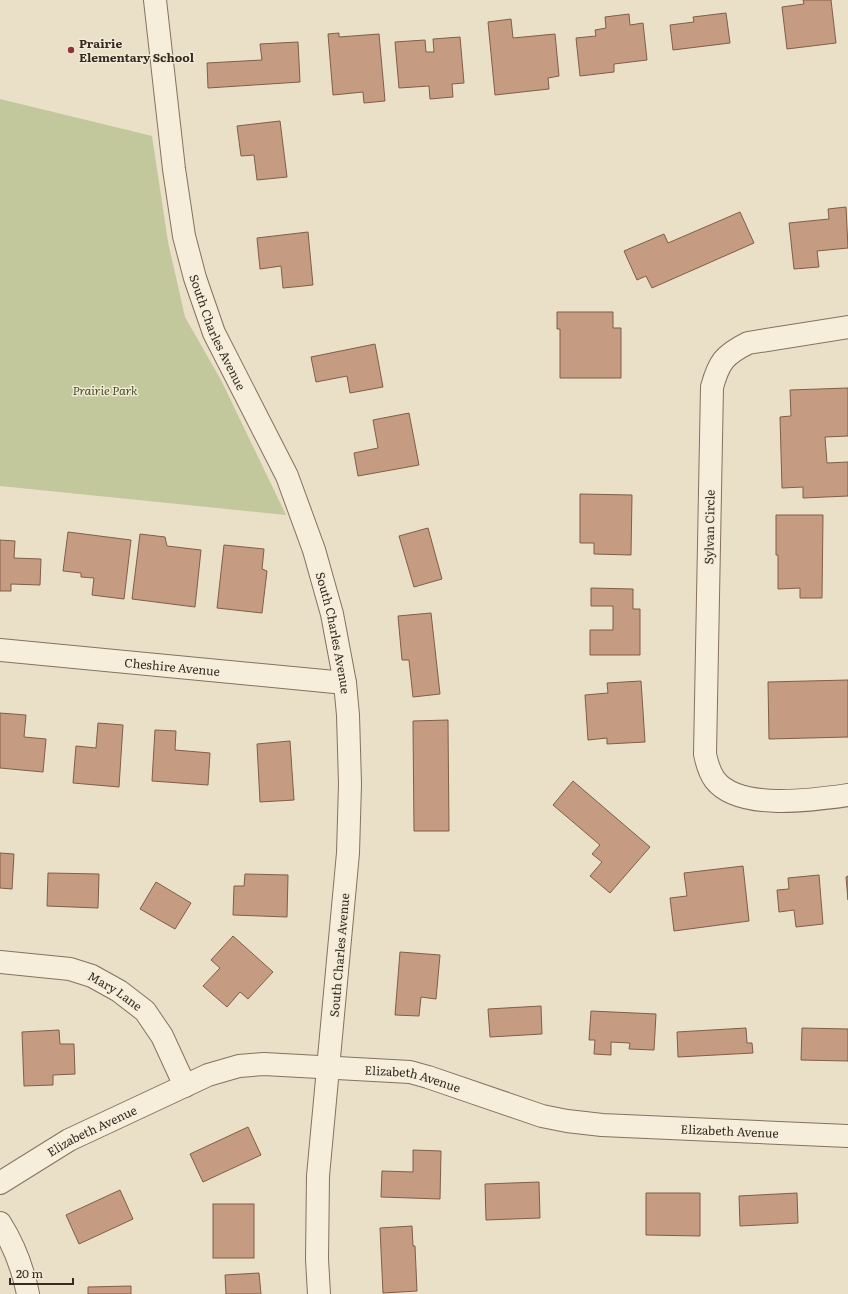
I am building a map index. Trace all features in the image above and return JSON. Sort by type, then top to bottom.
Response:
[{"type":"street","name":"South Charles Avenue","points":[[155,0],[174,169],[184,236],[194,278],[214,334],[287,476],[312,542],[332,614],[345,683],[348,715],[350,784],[348,853],[318,1183],[317,1259],[319,1294]]},
{"type":"street","name":"Sylvan Circle","points":[[848,327],[748,343],[736,350],[724,360],[716,370],[712,387],[705,754],[708,769],[715,780],[724,788],[741,796],[774,801],[816,800],[848,795]]},
{"type":"street","name":"Cheshire Avenue","points":[[0,650],[345,683]]},
{"type":"street","name":"Mary Lane","points":[[0,962],[70,969],[92,976],[119,991],[145,1011],[162,1036],[185,1086]]},
{"type":"street","name":"Elizabeth Avenue","points":[[0,1183],[69,1140],[208,1075],[239,1066],[264,1064],[410,1072],[542,1116],[567,1121],[602,1125],[848,1136]]},
{"type":"street","points":[[0,1223],[10,1238],[16,1251],[28,1294]]},
{"type":"green space","name":"Prairie Park","points":[[0,99],[152,136],[168,242],[185,317],[221,380],[286,515],[0,486]]},
{"type":"building","points":[[803,0],[831,0],[836,43],[787,49],[782,7],[804,4]]},
{"type":"building","points":[[726,13],[730,43],[673,50],[670,25],[694,22],[693,17]]},
{"type":"building","points":[[629,14],[630,25],[643,23],[647,60],[614,64],[614,72],[580,76],[576,38],[596,36],[595,30],[606,28],[605,17]]},
{"type":"building","points":[[511,19],[513,38],[555,34],[559,76],[548,78],[549,89],[495,95],[488,22]]},
{"type":"building","points":[[339,33],[339,37],[379,34],[385,101],[364,103],[363,92],[333,95],[328,34]]},
{"type":"building","points":[[460,37],[464,83],[452,84],[453,97],[430,99],[429,86],[399,88],[395,42],[425,40],[426,52],[434,52],[433,39]]},
{"type":"building","points":[[298,42],[300,82],[208,88],[207,63],[262,60],[260,44]]},
{"type":"building","points":[[280,121],[287,177],[257,180],[254,155],[241,156],[237,126]]},
{"type":"building","points":[[846,207],[848,248],[817,251],[819,267],[794,269],[789,223],[829,219],[828,209]]},
{"type":"building","points":[[740,212],[754,243],[652,288],[646,276],[637,280],[624,251],[664,234],[668,243]]},
{"type":"building","points":[[308,232],[313,285],[283,288],[281,266],[260,269],[257,238]]},
{"type":"building","points":[[557,312],[613,312],[613,328],[621,328],[621,378],[560,378],[560,329],[557,329]]},
{"type":"building","points":[[375,344],[383,387],[350,393],[347,376],[316,382],[311,357]]},
{"type":"building","points":[[848,388],[848,436],[825,437],[827,463],[848,462],[848,496],[803,498],[803,487],[782,488],[780,417],[791,416],[790,390]]},
{"type":"building","points":[[409,413],[419,465],[358,476],[354,453],[378,448],[373,420]]},
{"type":"building","points":[[580,494],[632,495],[631,555],[594,554],[594,543],[580,543]]},
{"type":"building","points":[[776,515],[823,515],[822,598],[800,598],[800,588],[778,589]]},
{"type":"building","points":[[428,528],[442,579],[414,587],[399,536]]},
{"type":"building","points":[[68,532],[131,540],[124,599],[92,595],[94,578],[81,577],[81,573],[63,571]]},
{"type":"building","points":[[140,534],[165,537],[167,546],[201,550],[195,607],[132,599]]},
{"type":"building","points":[[0,540],[15,541],[14,558],[41,559],[40,585],[11,584],[11,591],[0,591]]},
{"type":"building","points":[[224,545],[264,549],[262,569],[267,571],[262,613],[217,608]]},
{"type":"building","points":[[591,588],[633,589],[633,609],[640,609],[640,655],[590,655],[590,630],[613,630],[613,606],[591,606]]},
{"type":"building","points":[[431,613],[440,694],[413,697],[409,660],[402,660],[398,616]]},
{"type":"building","points":[[848,680],[848,737],[769,739],[768,682]]},
{"type":"building","points":[[641,681],[645,742],[607,744],[607,738],[588,740],[585,695],[608,693],[607,683]]},
{"type":"building","points":[[0,713],[26,715],[24,737],[46,739],[43,772],[0,768]]},
{"type":"building","points":[[448,720],[449,831],[414,831],[413,721]]},
{"type":"building","points":[[98,723],[123,725],[119,787],[73,783],[76,746],[96,748]]},
{"type":"building","points":[[155,730],[176,731],[175,750],[210,753],[208,785],[152,781]]},
{"type":"building","points":[[290,741],[294,800],[260,802],[257,744]]},
{"type":"building","points":[[573,781],[650,847],[610,893],[590,876],[602,862],[592,854],[600,845],[553,805]]},
{"type":"building","points":[[0,853],[14,854],[12,889],[0,888]]},
{"type":"building","points":[[743,866],[749,921],[674,931],[670,898],[687,896],[684,873]]},
{"type":"building","points":[[48,873],[99,874],[98,908],[47,906]]},
{"type":"building","points":[[245,874],[288,875],[287,917],[233,915],[234,886],[244,886]]},
{"type":"building","points":[[819,875],[823,924],[796,927],[794,910],[779,912],[777,890],[789,889],[788,878]]},
{"type":"building","points":[[848,876],[848,900],[846,877]]},
{"type":"building","points":[[156,882],[191,903],[175,929],[140,909]]},
{"type":"building","points":[[233,936],[273,972],[248,999],[240,992],[227,1007],[203,986],[220,968],[211,960]]},
{"type":"building","points":[[400,952],[440,955],[436,999],[421,997],[419,1016],[395,1015]]},
{"type":"building","points":[[541,1006],[542,1034],[490,1037],[488,1009]]},
{"type":"building","points":[[591,1011],[656,1014],[654,1050],[629,1049],[630,1043],[611,1042],[611,1055],[594,1054],[595,1040],[589,1040]]},
{"type":"building","points":[[746,1028],[747,1043],[752,1043],[753,1053],[678,1057],[677,1032]]},
{"type":"building","points":[[802,1028],[848,1029],[848,1061],[801,1060]]},
{"type":"building","points":[[59,1030],[60,1044],[74,1044],[75,1074],[53,1075],[53,1085],[24,1086],[22,1032]]},
{"type":"building","points":[[248,1127],[261,1155],[203,1182],[190,1154]]},
{"type":"building","points":[[413,1150],[441,1151],[440,1199],[381,1197],[382,1171],[413,1172]]},
{"type":"building","points":[[539,1182],[540,1218],[486,1220],[485,1184]]},
{"type":"building","points":[[120,1190],[133,1219],[79,1244],[66,1215]]},
{"type":"building","points":[[646,1193],[700,1193],[700,1236],[646,1235]]},
{"type":"building","points":[[797,1193],[798,1223],[740,1226],[739,1196]]},
{"type":"building","points":[[213,1204],[254,1204],[254,1258],[213,1258]]},
{"type":"building","points":[[412,1226],[413,1246],[415,1246],[417,1291],[383,1293],[380,1228]]},
{"type":"building","points":[[259,1273],[261,1294],[226,1294],[225,1275]]},
{"type":"building","points":[[131,1286],[131,1294],[88,1294],[88,1287]]},
{"type":"place","name":"Prairie Elementary School","points":[[71,50]]}]
